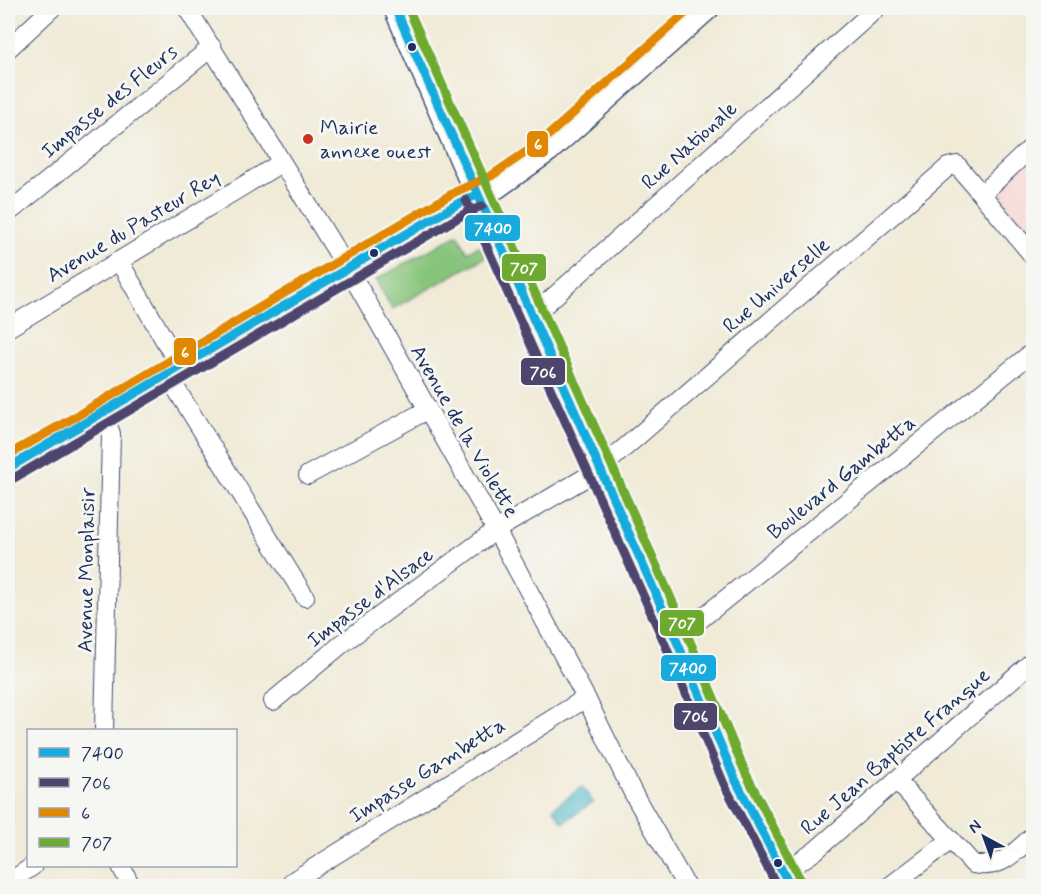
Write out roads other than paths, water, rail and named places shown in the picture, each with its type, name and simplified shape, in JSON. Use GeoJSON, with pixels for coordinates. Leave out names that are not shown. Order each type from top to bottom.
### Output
{"type":"FeatureCollection","features":[{"type":"Feature","properties":{"kind":"street"},"geometry":{"type":"LineString","coordinates":[[8,50],[52,8]]}},
{"type":"Feature","properties":{"kind":"street","name":"Avenue de la Violette"},"geometry":{"type":"LineString","coordinates":[[187,8],[347,268],[496,530],[586,698],[633,793],[686,886]]}},
{"type":"Feature","properties":{"kind":"street"},"geometry":{"type":"LineString","coordinates":[[395,8],[675,637],[735,779],[787,880]]}},
{"type":"Feature","properties":{"kind":"street"},"geometry":{"type":"LineString","coordinates":[[8,468],[461,202],[497,187],[549,150],[708,8]]}},
{"type":"Feature","properties":{"kind":"street","name":"Rue Nationale"},"geometry":{"type":"LineString","coordinates":[[531,317],[877,8]]}},
{"type":"Feature","properties":{"kind":"street","name":"Impasse des Fleurs"},"geometry":{"type":"LineString","coordinates":[[8,213],[212,47]]}},
{"type":"Feature","properties":{"kind":"street"},"geometry":{"type":"LineString","coordinates":[[982,194],[1034,145]]}},
{"type":"Feature","properties":{"kind":"street","name":"Avenue du Pasteur Rey"},"geometry":{"type":"LineString","coordinates":[[8,328],[281,163]]}},
{"type":"Feature","properties":{"kind":"street","name":"Rue Universelle"},"geometry":{"type":"LineString","coordinates":[[600,469],[948,167],[957,165],[1034,257]]}},
{"type":"Feature","properties":{"kind":"street"},"geometry":{"type":"LineString","coordinates":[[119,261],[173,370],[306,597]]}},
{"type":"Feature","properties":{"kind":"street","name":"Boulevard Gambetta"},"geometry":{"type":"LineString","coordinates":[[675,637],[701,619],[1034,351]]}},
{"type":"Feature","properties":{"kind":"street"},"geometry":{"type":"LineString","coordinates":[[308,476],[427,410]]}},
{"type":"Feature","properties":{"kind":"street","name":"Avenue Monplaisir"},"geometry":{"type":"LineString","coordinates":[[104,413],[111,434],[104,729]]}},
{"type":"Feature","properties":{"kind":"street","name":"Impasse d'Alsace"},"geometry":{"type":"LineString","coordinates":[[273,701],[343,644],[496,530],[600,469]]}},
{"type":"Feature","properties":{"kind":"street","name":"Rue Jean Baptiste Franque"},"geometry":{"type":"LineString","coordinates":[[787,880],[815,851],[1034,660]]}},
{"type":"Feature","properties":{"kind":"street","name":"Impasse Gambetta"},"geometry":{"type":"LineString","coordinates":[[292,881],[586,698]]}},
{"type":"Feature","properties":{"kind":"street"},"geometry":{"type":"LineString","coordinates":[[896,780],[973,864],[994,865],[1004,861],[1034,835]]}},
{"type":"Feature","properties":{"kind":"street"},"geometry":{"type":"LineString","coordinates":[[890,886],[951,840]]}},
{"type":"Feature","properties":{"kind":"street"},"geometry":{"type":"LineString","coordinates":[[8,883],[32,867]]}},
{"type":"Feature","properties":{"kind":"street"},"geometry":{"type":"LineString","coordinates":[[122,867],[131,886]]}},
{"type":"Feature","properties":{"kind":"water"},"geometry":{"type":"Polygon","coordinates":[[[582,787],[593,802],[563,823],[553,808],[582,787]]]}},
{"type":"Feature","properties":{"kind":"place","name":"Mairie annexe ouest"},"geometry":{"type":"Point","coordinates":[308,139]}}]}
